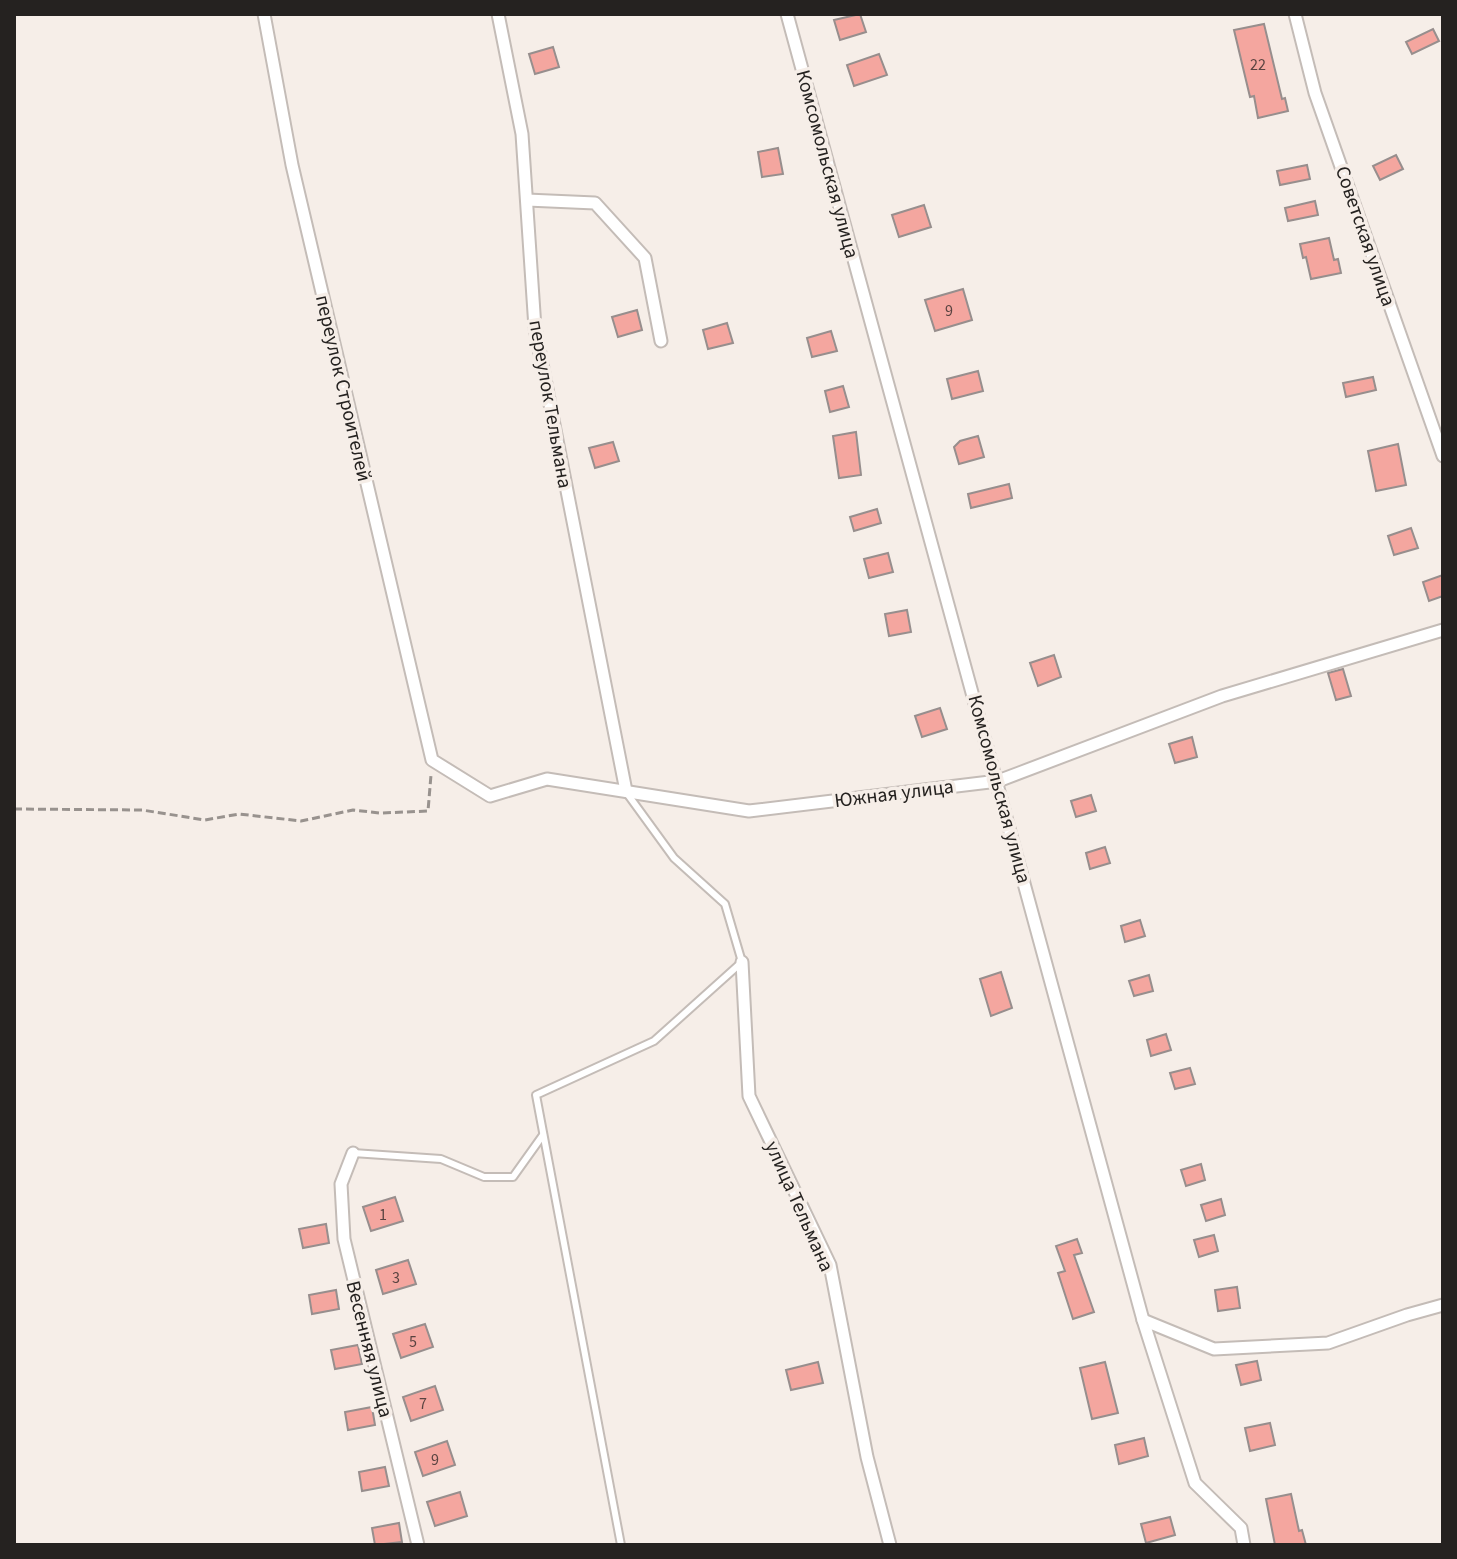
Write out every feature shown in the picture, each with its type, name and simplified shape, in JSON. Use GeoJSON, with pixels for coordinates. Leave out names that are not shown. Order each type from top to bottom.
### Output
{"type":"FeatureCollection","features":[{"type":"Feature","properties":{"kind":"street","name":"переулок Строителей"},"geometry":{"type":"LineString","coordinates":[[264,14],[292,165],[432,760]]}},
{"type":"Feature","properties":{"kind":"street","name":"переулок Тельмана"},"geometry":{"type":"LineString","coordinates":[[498,14],[522,134],[535,328],[626,791]]}},
{"type":"Feature","properties":{"kind":"street","name":"Комсомольская улица"},"geometry":{"type":"LineString","coordinates":[[787,14],[1143,1320],[1195,1483],[1241,1528],[1244,1545]]}},
{"type":"Feature","properties":{"kind":"street","name":"Советская улица"},"geometry":{"type":"LineString","coordinates":[[1295,14],[1315,93],[1443,456]]}},
{"type":"Feature","properties":{"kind":"street"},"geometry":{"type":"LineString","coordinates":[[527,200],[595,203],[645,258],[661,341]]}},
{"type":"Feature","properties":{"kind":"street","name":"Южная улица"},"geometry":{"type":"LineString","coordinates":[[432,760],[490,796],[547,779],[749,811],[998,781],[1222,696],[1443,630]]}},
{"type":"Feature","properties":{"kind":"street","name":"улица Тельмана"},"geometry":{"type":"LineString","coordinates":[[742,962],[749,1096],[830,1265],[867,1457],[890,1545]]}},
{"type":"Feature","properties":{"kind":"street","name":"Весенняя улица"},"geometry":{"type":"LineString","coordinates":[[353,1153],[341,1184],[344,1239],[418,1545]]}},
{"type":"Feature","properties":{"kind":"street"},"geometry":{"type":"LineString","coordinates":[[1143,1320],[1214,1349],[1328,1343],[1443,1305]]}},
{"type":"Feature","properties":{"kind":"lane"},"geometry":{"type":"LineString","coordinates":[[621,1545],[536,1095],[654,1041],[742,962],[725,904],[674,858],[626,791]]}},
{"type":"Feature","properties":{"kind":"lane"},"geometry":{"type":"LineString","coordinates":[[353,1153],[441,1159],[484,1177],[513,1177],[543,1135]]}},
{"type":"Feature","properties":{"kind":"path"},"geometry":{"type":"LineString","coordinates":[[14,809],[142,810],[205,820],[239,814],[301,821],[353,810],[380,813],[428,811],[432,760]]}},
{"type":"Feature","properties":{"kind":"building"},"geometry":{"type":"Polygon","coordinates":[[[860,14],[866,32],[840,40],[834,20],[860,14]]]}},
{"type":"Feature","properties":{"kind":"building"},"geometry":{"type":"Polygon","coordinates":[[[1264,24],[1282,99],[1285,98],[1288,111],[1258,118],[1234,30],[1264,24]]]}},
{"type":"Feature","properties":{"kind":"building"},"geometry":{"type":"Polygon","coordinates":[[[1433,29],[1439,41],[1412,54],[1406,42],[1433,29]]]}},
{"type":"Feature","properties":{"kind":"building"},"geometry":{"type":"Polygon","coordinates":[[[553,47],[559,67],[535,74],[529,54],[553,47]]]}},
{"type":"Feature","properties":{"kind":"building"},"geometry":{"type":"Polygon","coordinates":[[[879,54],[887,75],[854,86],[847,65],[879,54]]]}},
{"type":"Feature","properties":{"kind":"building"},"geometry":{"type":"Polygon","coordinates":[[[778,148],[783,174],[762,177],[758,152],[778,148]]]}},
{"type":"Feature","properties":{"kind":"building"},"geometry":{"type":"Polygon","coordinates":[[[1396,155],[1403,169],[1380,180],[1373,166],[1396,155]]]}},
{"type":"Feature","properties":{"kind":"building"},"geometry":{"type":"Polygon","coordinates":[[[1307,165],[1310,179],[1280,185],[1277,171],[1307,165]]]}},
{"type":"Feature","properties":{"kind":"building"},"geometry":{"type":"Polygon","coordinates":[[[1315,201],[1318,215],[1288,221],[1285,208],[1315,201]]]}},
{"type":"Feature","properties":{"kind":"building"},"geometry":{"type":"Polygon","coordinates":[[[924,205],[931,227],[899,237],[892,215],[924,205]]]}},
{"type":"Feature","properties":{"kind":"building"},"geometry":{"type":"Polygon","coordinates":[[[1329,238],[1334,260],[1338,259],[1341,273],[1311,279],[1300,244],[1329,238]]]}},
{"type":"Feature","properties":{"kind":"building"},"geometry":{"type":"Polygon","coordinates":[[[963,289],[972,320],[935,331],[925,300],[963,289]]]}},
{"type":"Feature","properties":{"kind":"building"},"geometry":{"type":"Polygon","coordinates":[[[637,310],[642,330],[618,337],[612,317],[637,310]]]}},
{"type":"Feature","properties":{"kind":"building"},"geometry":{"type":"Polygon","coordinates":[[[727,323],[733,343],[708,349],[703,330],[727,323]]]}},
{"type":"Feature","properties":{"kind":"building"},"geometry":{"type":"Polygon","coordinates":[[[831,331],[837,351],[812,357],[807,338],[831,331]]]}},
{"type":"Feature","properties":{"kind":"building"},"geometry":{"type":"Polygon","coordinates":[[[978,371],[983,391],[952,399],[947,379],[978,371]]]}},
{"type":"Feature","properties":{"kind":"building"},"geometry":{"type":"Polygon","coordinates":[[[1373,377],[1376,390],[1346,397],[1343,383],[1373,377]]]}},
{"type":"Feature","properties":{"kind":"building"},"geometry":{"type":"Polygon","coordinates":[[[843,386],[849,407],[830,412],[825,391],[843,386]]]}},
{"type":"Feature","properties":{"kind":"building"},"geometry":{"type":"Polygon","coordinates":[[[856,432],[861,475],[839,478],[833,436],[856,432]]]}},
{"type":"Feature","properties":{"kind":"building"},"geometry":{"type":"Polygon","coordinates":[[[978,436],[984,457],[959,464],[954,447],[960,441],[978,436]]]}},
{"type":"Feature","properties":{"kind":"building"},"geometry":{"type":"Polygon","coordinates":[[[613,442],[619,461],[595,468],[589,448],[613,442]]]}},
{"type":"Feature","properties":{"kind":"building"},"geometry":{"type":"Polygon","coordinates":[[[1398,444],[1406,485],[1376,491],[1368,451],[1398,444]]]}},
{"type":"Feature","properties":{"kind":"building"},"geometry":{"type":"Polygon","coordinates":[[[1009,484],[1012,498],[971,508],[968,494],[1009,484]]]}},
{"type":"Feature","properties":{"kind":"building"},"geometry":{"type":"Polygon","coordinates":[[[877,509],[881,523],[854,531],[850,517],[877,509]]]}},
{"type":"Feature","properties":{"kind":"building"},"geometry":{"type":"Polygon","coordinates":[[[1411,528],[1418,548],[1394,555],[1388,536],[1411,528]]]}},
{"type":"Feature","properties":{"kind":"building"},"geometry":{"type":"Polygon","coordinates":[[[888,553],[893,572],[869,578],[864,559],[888,553]]]}},
{"type":"Feature","properties":{"kind":"building"},"geometry":{"type":"Polygon","coordinates":[[[1443,575],[1443,596],[1429,601],[1423,582],[1443,575]]]}},
{"type":"Feature","properties":{"kind":"building"},"geometry":{"type":"Polygon","coordinates":[[[907,610],[911,632],[889,636],[885,614],[907,610]]]}},
{"type":"Feature","properties":{"kind":"building"},"geometry":{"type":"Polygon","coordinates":[[[1054,655],[1061,677],[1038,686],[1030,663],[1054,655]]]}},
{"type":"Feature","properties":{"kind":"building"},"geometry":{"type":"Polygon","coordinates":[[[1343,669],[1351,696],[1336,700],[1328,673],[1343,669]]]}},
{"type":"Feature","properties":{"kind":"building"},"geometry":{"type":"Polygon","coordinates":[[[940,708],[947,729],[922,737],[915,716],[940,708]]]}},
{"type":"Feature","properties":{"kind":"building"},"geometry":{"type":"Polygon","coordinates":[[[1192,737],[1197,757],[1175,763],[1169,744],[1192,737]]]}},
{"type":"Feature","properties":{"kind":"building"},"geometry":{"type":"Polygon","coordinates":[[[1091,795],[1096,811],[1076,817],[1071,801],[1091,795]]]}},
{"type":"Feature","properties":{"kind":"building"},"geometry":{"type":"Polygon","coordinates":[[[1105,847],[1110,863],[1090,869],[1086,853],[1105,847]]]}},
{"type":"Feature","properties":{"kind":"building"},"geometry":{"type":"Polygon","coordinates":[[[1140,920],[1145,936],[1125,942],[1121,926],[1140,920]]]}},
{"type":"Feature","properties":{"kind":"building"},"geometry":{"type":"Polygon","coordinates":[[[1001,972],[1012,1008],[991,1016],[980,979],[1001,972]]]}},
{"type":"Feature","properties":{"kind":"building"},"geometry":{"type":"Polygon","coordinates":[[[1149,975],[1153,991],[1134,996],[1129,981],[1149,975]]]}},
{"type":"Feature","properties":{"kind":"building"},"geometry":{"type":"Polygon","coordinates":[[[1166,1034],[1171,1050],[1151,1056],[1147,1040],[1166,1034]]]}},
{"type":"Feature","properties":{"kind":"building"},"geometry":{"type":"Polygon","coordinates":[[[1190,1068],[1195,1084],[1175,1089],[1170,1073],[1190,1068]]]}},
{"type":"Feature","properties":{"kind":"building"},"geometry":{"type":"Polygon","coordinates":[[[1201,1164],[1205,1180],[1186,1186],[1181,1170],[1201,1164]]]}},
{"type":"Feature","properties":{"kind":"building"},"geometry":{"type":"Polygon","coordinates":[[[395,1197],[403,1221],[371,1231],[363,1207],[395,1197]]]}},
{"type":"Feature","properties":{"kind":"building"},"geometry":{"type":"Polygon","coordinates":[[[1221,1199],[1225,1215],[1206,1221],[1201,1205],[1221,1199]]]}},
{"type":"Feature","properties":{"kind":"building"},"geometry":{"type":"Polygon","coordinates":[[[326,1224],[329,1243],[303,1248],[299,1229],[326,1224]]]}},
{"type":"Feature","properties":{"kind":"building"},"geometry":{"type":"Polygon","coordinates":[[[1214,1235],[1218,1251],[1199,1257],[1194,1240],[1214,1235]]]}},
{"type":"Feature","properties":{"kind":"building"},"geometry":{"type":"Polygon","coordinates":[[[1077,1239],[1082,1253],[1074,1255],[1094,1312],[1073,1319],[1058,1273],[1065,1271],[1056,1246],[1077,1239]]]}},
{"type":"Feature","properties":{"kind":"building"},"geometry":{"type":"Polygon","coordinates":[[[408,1260],[416,1284],[383,1294],[376,1270],[408,1260]]]}},
{"type":"Feature","properties":{"kind":"building"},"geometry":{"type":"Polygon","coordinates":[[[1237,1287],[1240,1308],[1218,1311],[1215,1290],[1237,1287]]]}},
{"type":"Feature","properties":{"kind":"building"},"geometry":{"type":"Polygon","coordinates":[[[336,1290],[339,1309],[312,1314],[309,1295],[336,1290]]]}},
{"type":"Feature","properties":{"kind":"building"},"geometry":{"type":"Polygon","coordinates":[[[425,1324],[433,1347],[401,1358],[393,1334],[425,1324]]]}},
{"type":"Feature","properties":{"kind":"building"},"geometry":{"type":"Polygon","coordinates":[[[358,1345],[362,1364],[335,1369],[331,1350],[358,1345]]]}},
{"type":"Feature","properties":{"kind":"building"},"geometry":{"type":"Polygon","coordinates":[[[1257,1361],[1261,1380],[1241,1385],[1236,1365],[1257,1361]]]}},
{"type":"Feature","properties":{"kind":"building"},"geometry":{"type":"Polygon","coordinates":[[[818,1362],[823,1383],[791,1390],[786,1370],[818,1362]]]}},
{"type":"Feature","properties":{"kind":"building"},"geometry":{"type":"Polygon","coordinates":[[[1105,1362],[1118,1413],[1092,1419],[1080,1368],[1105,1362]]]}},
{"type":"Feature","properties":{"kind":"building"},"geometry":{"type":"Polygon","coordinates":[[[435,1386],[443,1410],[411,1421],[403,1397],[435,1386]]]}},
{"type":"Feature","properties":{"kind":"building"},"geometry":{"type":"Polygon","coordinates":[[[372,1407],[375,1425],[348,1430],[345,1412],[372,1407]]]}},
{"type":"Feature","properties":{"kind":"building"},"geometry":{"type":"Polygon","coordinates":[[[1270,1423],[1275,1445],[1250,1451],[1245,1428],[1270,1423]]]}},
{"type":"Feature","properties":{"kind":"building"},"geometry":{"type":"Polygon","coordinates":[[[1144,1438],[1148,1456],[1119,1464],[1115,1445],[1144,1438]]]}},
{"type":"Feature","properties":{"kind":"building"},"geometry":{"type":"Polygon","coordinates":[[[447,1441],[455,1465],[423,1476],[415,1452],[447,1441]]]}},
{"type":"Feature","properties":{"kind":"building"},"geometry":{"type":"Polygon","coordinates":[[[385,1467],[389,1486],[362,1491],[359,1472],[385,1467]]]}},
{"type":"Feature","properties":{"kind":"building"},"geometry":{"type":"Polygon","coordinates":[[[460,1492],[467,1516],[435,1526],[427,1502],[460,1492]]]}},
{"type":"Feature","properties":{"kind":"building"},"geometry":{"type":"Polygon","coordinates":[[[1291,1494],[1299,1531],[1302,1530],[1306,1545],[1275,1545],[1266,1499],[1291,1494]]]}},
{"type":"Feature","properties":{"kind":"building"},"geometry":{"type":"Polygon","coordinates":[[[1170,1517],[1175,1535],[1146,1543],[1141,1524],[1170,1517]]]}},
{"type":"Feature","properties":{"kind":"building"},"geometry":{"type":"Polygon","coordinates":[[[399,1523],[402,1542],[375,1545],[372,1528],[399,1523]]]}}]}
